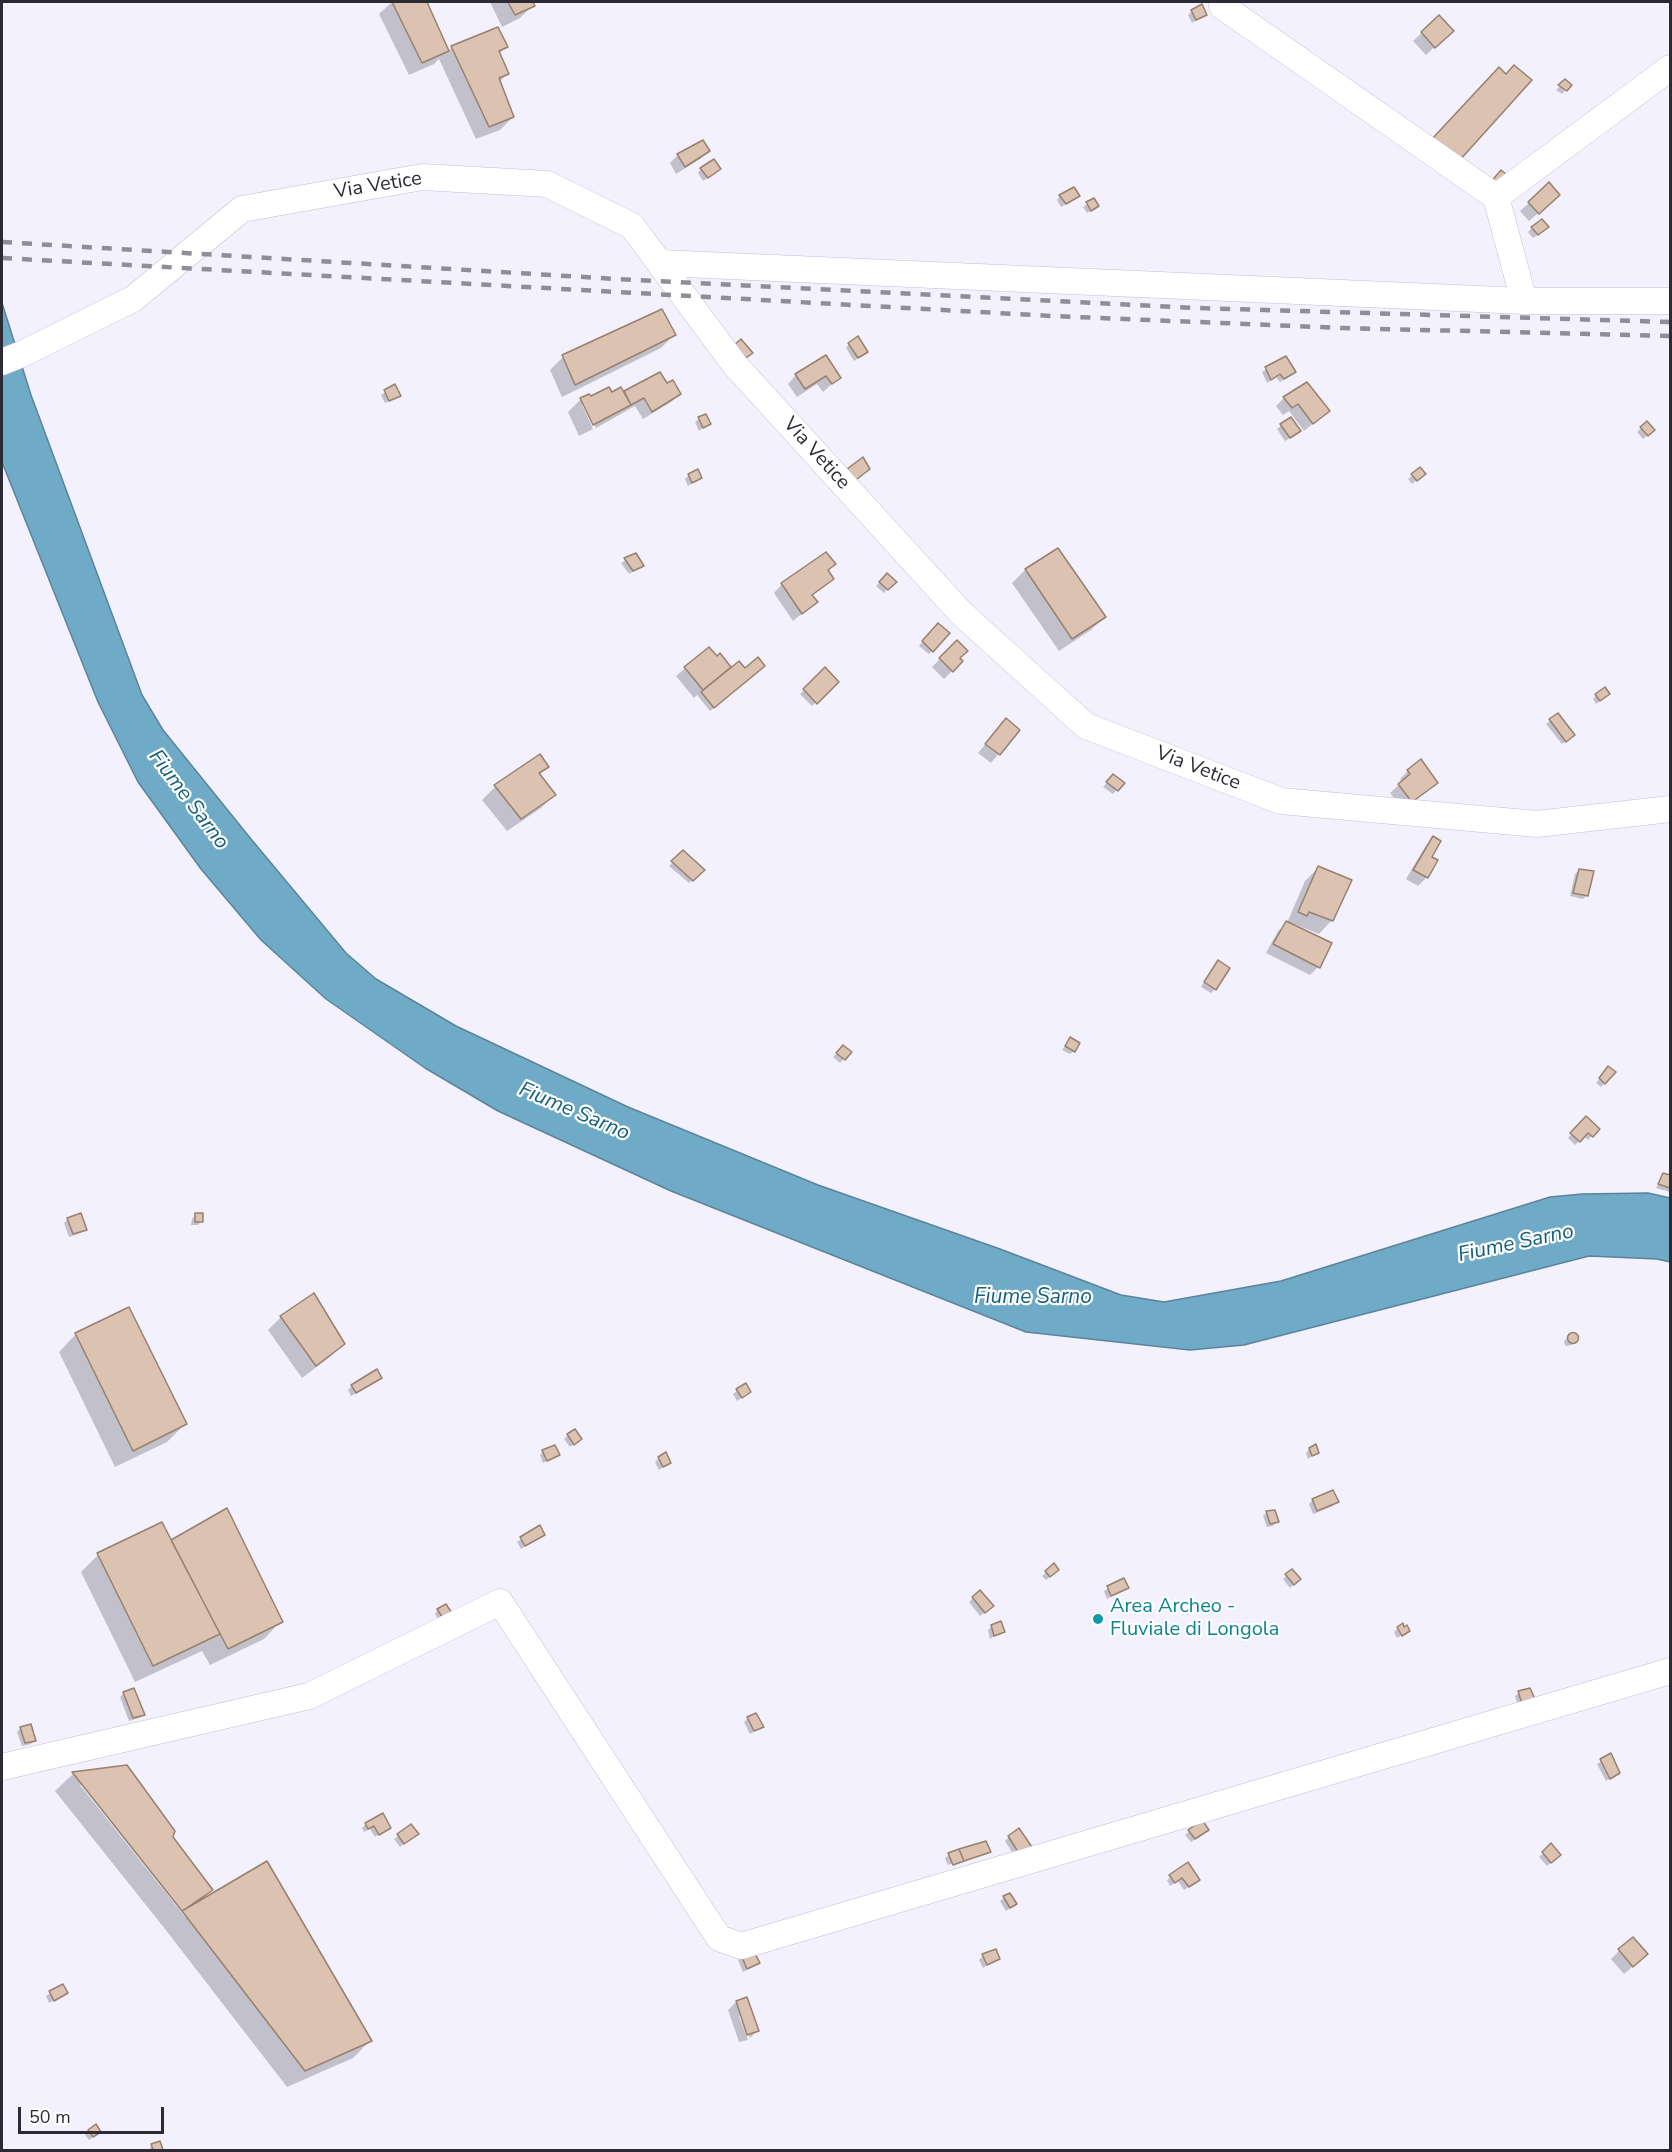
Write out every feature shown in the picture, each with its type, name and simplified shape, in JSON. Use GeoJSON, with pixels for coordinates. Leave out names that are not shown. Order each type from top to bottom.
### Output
{"type":"FeatureCollection","features":[{"type":"Feature","properties":{"kind":"street"},"geometry":{"type":"LineString","coordinates":[[1222,6],[1496,197],[1524,301]]}},
{"type":"Feature","properties":{"kind":"street"},"geometry":{"type":"LineString","coordinates":[[1496,197],[1671,68]]}},
{"type":"Feature","properties":{"kind":"street","name":"Via Vetice"},"geometry":{"type":"LineString","coordinates":[[12,358],[133,299],[242,208],[422,177],[547,184],[632,226],[735,365],[961,613],[1086,726],[1281,801],[1537,824],[1671,809]]}},
{"type":"Feature","properties":{"kind":"street"},"geometry":{"type":"LineString","coordinates":[[660,263],[1524,301],[1671,301]]}},
{"type":"Feature","properties":{"kind":"street"},"geometry":{"type":"LineString","coordinates":[[2,1767],[309,1696],[500,1602],[719,1938],[741,1946],[1671,1671]]}},
{"type":"Feature","properties":{"kind":"water","name":"Fiume Sarno"},"geometry":{"type":"Polygon","coordinates":[[[2,303],[31,395],[142,695],[163,730],[346,953],[376,979],[456,1026],[628,1107],[818,1185],[1000,1249],[1121,1295],[1164,1302],[1281,1281],[1550,1197],[1582,1194],[1648,1193],[1670,1198],[1670,1262],[1657,1259],[1589,1256],[1244,1345],[1190,1350],[1026,1332],[671,1191],[498,1111],[425,1068],[326,999],[261,940],[201,869],[138,782],[98,702],[2,462],[2,303]]]}},
{"type":"Feature","properties":{"kind":"building"},"geometry":{"type":"Polygon","coordinates":[[[392,2],[427,2],[449,51],[422,63],[392,2]]]}},
{"type":"Feature","properties":{"kind":"building"},"geometry":{"type":"Polygon","coordinates":[[[508,2],[533,2],[535,6],[515,15],[508,2]]]}},
{"type":"Feature","properties":{"kind":"building"},"geometry":{"type":"Polygon","coordinates":[[[1202,4],[1207,15],[1196,20],[1191,10],[1202,4]]]}},
{"type":"Feature","properties":{"kind":"building"},"geometry":{"type":"Polygon","coordinates":[[[1439,15],[1454,31],[1435,48],[1421,32],[1439,15]]]}},
{"type":"Feature","properties":{"kind":"building"},"geometry":{"type":"Polygon","coordinates":[[[498,27],[508,47],[499,51],[509,74],[499,78],[514,117],[489,127],[451,46],[498,27]]]}},
{"type":"Feature","properties":{"kind":"building"},"geometry":{"type":"Polygon","coordinates":[[[1514,65],[1532,80],[1459,161],[1431,140],[1499,67],[1506,74],[1514,65]]]}},
{"type":"Feature","properties":{"kind":"building"},"geometry":{"type":"Polygon","coordinates":[[[1565,79],[1572,85],[1567,91],[1558,85],[1565,79]]]}},
{"type":"Feature","properties":{"kind":"building"},"geometry":{"type":"Polygon","coordinates":[[[703,140],[710,151],[685,167],[677,154],[703,140]]]}},
{"type":"Feature","properties":{"kind":"building"},"geometry":{"type":"Polygon","coordinates":[[[714,159],[721,169],[708,178],[700,168],[714,159]]]}},
{"type":"Feature","properties":{"kind":"building"},"geometry":{"type":"Polygon","coordinates":[[[1501,170],[1507,175],[1499,190],[1489,184],[1501,170]]]}},
{"type":"Feature","properties":{"kind":"building"},"geometry":{"type":"Polygon","coordinates":[[[1549,182],[1560,195],[1539,214],[1528,202],[1549,182]]]}},
{"type":"Feature","properties":{"kind":"building"},"geometry":{"type":"Polygon","coordinates":[[[1074,187],[1080,196],[1066,204],[1059,195],[1074,187]]]}},
{"type":"Feature","properties":{"kind":"building"},"geometry":{"type":"Polygon","coordinates":[[[1094,198],[1099,206],[1091,211],[1086,202],[1094,198]]]}},
{"type":"Feature","properties":{"kind":"building"},"geometry":{"type":"Polygon","coordinates":[[[1542,219],[1549,227],[1538,235],[1531,227],[1542,219]]]}},
{"type":"Feature","properties":{"kind":"building"},"geometry":{"type":"Polygon","coordinates":[[[662,309],[676,335],[575,385],[562,355],[662,309]]]}},
{"type":"Feature","properties":{"kind":"building"},"geometry":{"type":"Polygon","coordinates":[[[858,336],[868,352],[858,358],[848,343],[858,336]]]}},
{"type":"Feature","properties":{"kind":"building"},"geometry":{"type":"Polygon","coordinates":[[[741,339],[753,353],[743,360],[732,347],[741,339]]]}},
{"type":"Feature","properties":{"kind":"building"},"geometry":{"type":"Polygon","coordinates":[[[826,355],[841,378],[832,384],[826,376],[805,389],[795,374],[826,355]]]}},
{"type":"Feature","properties":{"kind":"building"},"geometry":{"type":"Polygon","coordinates":[[[1286,356],[1296,372],[1284,379],[1280,374],[1271,380],[1265,367],[1286,356]]]}},
{"type":"Feature","properties":{"kind":"building"},"geometry":{"type":"Polygon","coordinates":[[[660,372],[667,383],[673,380],[681,394],[652,412],[644,398],[631,405],[624,391],[660,372]]]}},
{"type":"Feature","properties":{"kind":"building"},"geometry":{"type":"Polygon","coordinates":[[[1307,382],[1330,411],[1313,424],[1298,404],[1292,408],[1283,397],[1307,382]]]}},
{"type":"Feature","properties":{"kind":"building"},"geometry":{"type":"Polygon","coordinates":[[[395,384],[401,396],[389,401],[384,390],[395,384]]]}},
{"type":"Feature","properties":{"kind":"building"},"geometry":{"type":"Polygon","coordinates":[[[609,387],[612,392],[621,387],[631,405],[593,425],[580,398],[589,394],[591,396],[609,387]]]}},
{"type":"Feature","properties":{"kind":"building"},"geometry":{"type":"Polygon","coordinates":[[[706,414],[711,424],[703,428],[698,417],[706,414]]]}},
{"type":"Feature","properties":{"kind":"building"},"geometry":{"type":"Polygon","coordinates":[[[1291,417],[1301,431],[1290,438],[1280,424],[1291,417]]]}},
{"type":"Feature","properties":{"kind":"building"},"geometry":{"type":"Polygon","coordinates":[[[1647,421],[1655,430],[1648,436],[1640,427],[1647,421]]]}},
{"type":"Feature","properties":{"kind":"building"},"geometry":{"type":"Polygon","coordinates":[[[863,457],[870,469],[852,483],[843,472],[863,457]]]}},
{"type":"Feature","properties":{"kind":"building"},"geometry":{"type":"Polygon","coordinates":[[[1420,467],[1426,474],[1417,481],[1411,474],[1420,467]]]}},
{"type":"Feature","properties":{"kind":"building"},"geometry":{"type":"Polygon","coordinates":[[[698,469],[702,478],[692,483],[688,474],[698,469]]]}},
{"type":"Feature","properties":{"kind":"building"},"geometry":{"type":"Polygon","coordinates":[[[1058,548],[1106,617],[1072,639],[1025,569],[1058,548]]]}},
{"type":"Feature","properties":{"kind":"building"},"geometry":{"type":"Polygon","coordinates":[[[826,552],[836,564],[828,570],[834,579],[812,595],[818,602],[802,614],[781,583],[826,552]]]}},
{"type":"Feature","properties":{"kind":"building"},"geometry":{"type":"Polygon","coordinates":[[[636,553],[644,566],[633,571],[624,558],[636,553]]]}},
{"type":"Feature","properties":{"kind":"building"},"geometry":{"type":"Polygon","coordinates":[[[887,573],[897,582],[888,590],[879,582],[887,573]]]}},
{"type":"Feature","properties":{"kind":"building"},"geometry":{"type":"Polygon","coordinates":[[[938,623],[950,633],[933,652],[922,641],[938,623]]]}},
{"type":"Feature","properties":{"kind":"building"},"geometry":{"type":"Polygon","coordinates":[[[957,640],[968,651],[960,658],[963,661],[953,672],[939,658],[957,640]]]}},
{"type":"Feature","properties":{"kind":"building"},"geometry":{"type":"Polygon","coordinates":[[[709,647],[717,656],[720,653],[731,667],[703,690],[684,667],[709,647]]]}},
{"type":"Feature","properties":{"kind":"building"},"geometry":{"type":"Polygon","coordinates":[[[758,657],[765,666],[714,708],[701,692],[739,661],[745,668],[758,657]]]}},
{"type":"Feature","properties":{"kind":"building"},"geometry":{"type":"Polygon","coordinates":[[[825,667],[839,682],[817,704],[803,689],[825,667]]]}},
{"type":"Feature","properties":{"kind":"building"},"geometry":{"type":"Polygon","coordinates":[[[1605,687],[1610,694],[1600,701],[1595,694],[1605,687]]]}},
{"type":"Feature","properties":{"kind":"building"},"geometry":{"type":"Polygon","coordinates":[[[1558,713],[1575,735],[1566,742],[1549,719],[1558,713]]]}},
{"type":"Feature","properties":{"kind":"building"},"geometry":{"type":"Polygon","coordinates":[[[1006,718],[1020,730],[1000,755],[985,744],[1006,718]]]}},
{"type":"Feature","properties":{"kind":"building"},"geometry":{"type":"Polygon","coordinates":[[[540,754],[549,767],[539,773],[556,795],[521,819],[494,785],[540,754]]]}},
{"type":"Feature","properties":{"kind":"building"},"geometry":{"type":"Polygon","coordinates":[[[1421,759],[1438,783],[1412,802],[1398,784],[1410,774],[1407,770],[1421,759]]]}},
{"type":"Feature","properties":{"kind":"building"},"geometry":{"type":"Polygon","coordinates":[[[1113,774],[1125,783],[1118,791],[1106,782],[1113,774]]]}},
{"type":"Feature","properties":{"kind":"building"},"geometry":{"type":"Polygon","coordinates":[[[1433,836],[1441,841],[1432,857],[1438,860],[1428,878],[1413,870],[1433,836]]]}},
{"type":"Feature","properties":{"kind":"building"},"geometry":{"type":"Polygon","coordinates":[[[683,850],[705,870],[693,881],[671,861],[683,850]]]}},
{"type":"Feature","properties":{"kind":"building"},"geometry":{"type":"Polygon","coordinates":[[[1318,866],[1352,880],[1333,921],[1309,912],[1307,916],[1298,912],[1318,866]]]}},
{"type":"Feature","properties":{"kind":"building"},"geometry":{"type":"Polygon","coordinates":[[[1579,869],[1594,871],[1588,896],[1573,893],[1579,869]]]}},
{"type":"Feature","properties":{"kind":"building"},"geometry":{"type":"Polygon","coordinates":[[[1286,921],[1332,943],[1320,968],[1273,944],[1286,921]]]}},
{"type":"Feature","properties":{"kind":"building"},"geometry":{"type":"Polygon","coordinates":[[[1218,960],[1230,968],[1216,990],[1204,982],[1218,960]]]}},
{"type":"Feature","properties":{"kind":"building"},"geometry":{"type":"Polygon","coordinates":[[[1070,1037],[1080,1043],[1075,1052],[1065,1046],[1070,1037]]]}},
{"type":"Feature","properties":{"kind":"building"},"geometry":{"type":"Polygon","coordinates":[[[843,1045],[852,1052],[845,1060],[836,1053],[843,1045]]]}},
{"type":"Feature","properties":{"kind":"building"},"geometry":{"type":"Polygon","coordinates":[[[1608,1066],[1616,1072],[1605,1084],[1599,1078],[1608,1066]]]}},
{"type":"Feature","properties":{"kind":"building"},"geometry":{"type":"Polygon","coordinates":[[[1586,1116],[1600,1129],[1593,1137],[1588,1133],[1580,1142],[1570,1133],[1586,1116]]]}},
{"type":"Feature","properties":{"kind":"building"},"geometry":{"type":"Polygon","coordinates":[[[1663,1173],[1670,1175],[1670,1188],[1658,1184],[1663,1173]]]}},
{"type":"Feature","properties":{"kind":"building"},"geometry":{"type":"Polygon","coordinates":[[[81,1213],[87,1230],[73,1234],[67,1218],[81,1213]]]}},
{"type":"Feature","properties":{"kind":"building"},"geometry":{"type":"Polygon","coordinates":[[[195,1213],[203,1213],[203,1222],[195,1222],[195,1213]]]}},
{"type":"Feature","properties":{"kind":"building"},"geometry":{"type":"Polygon","coordinates":[[[314,1293],[345,1344],[316,1366],[280,1316],[314,1293]]]}},
{"type":"Feature","properties":{"kind":"building"},"geometry":{"type":"Polygon","coordinates":[[[129,1307],[187,1424],[133,1451],[75,1333],[129,1307]]]}},
{"type":"Feature","properties":{"kind":"building"},"geometry":{"type":"Polygon","coordinates":[[[1573,1332],[1579,1338],[1573,1344],[1567,1338],[1573,1332]]]}},
{"type":"Feature","properties":{"kind":"building"},"geometry":{"type":"Polygon","coordinates":[[[377,1369],[382,1378],[356,1393],[351,1385],[377,1369]]]}},
{"type":"Feature","properties":{"kind":"building"},"geometry":{"type":"Polygon","coordinates":[[[746,1383],[751,1392],[742,1398],[736,1389],[746,1383]]]}},
{"type":"Feature","properties":{"kind":"building"},"geometry":{"type":"Polygon","coordinates":[[[575,1429],[582,1439],[574,1445],[567,1434],[575,1429]]]}},
{"type":"Feature","properties":{"kind":"building"},"geometry":{"type":"Polygon","coordinates":[[[1316,1444],[1319,1453],[1312,1456],[1309,1448],[1316,1444]]]}},
{"type":"Feature","properties":{"kind":"building"},"geometry":{"type":"Polygon","coordinates":[[[555,1445],[560,1455],[547,1461],[542,1450],[555,1445]]]}},
{"type":"Feature","properties":{"kind":"building"},"geometry":{"type":"Polygon","coordinates":[[[666,1452],[671,1463],[663,1467],[658,1457],[666,1452]]]}},
{"type":"Feature","properties":{"kind":"building"},"geometry":{"type":"Polygon","coordinates":[[[1333,1490],[1339,1502],[1317,1511],[1312,1499],[1333,1490]]]}},
{"type":"Feature","properties":{"kind":"building"},"geometry":{"type":"Polygon","coordinates":[[[227,1508],[283,1622],[228,1649],[171,1540],[227,1508]]]}},
{"type":"Feature","properties":{"kind":"building"},"geometry":{"type":"Polygon","coordinates":[[[1275,1510],[1279,1522],[1270,1524],[1266,1511],[1275,1510]]]}},
{"type":"Feature","properties":{"kind":"building"},"geometry":{"type":"Polygon","coordinates":[[[162,1522],[220,1634],[153,1666],[97,1553],[162,1522]]]}},
{"type":"Feature","properties":{"kind":"building"},"geometry":{"type":"Polygon","coordinates":[[[540,1525],[545,1535],[525,1546],[520,1537],[540,1525]]]}},
{"type":"Feature","properties":{"kind":"building"},"geometry":{"type":"Polygon","coordinates":[[[1054,1563],[1059,1570],[1050,1577],[1045,1571],[1054,1563]]]}},
{"type":"Feature","properties":{"kind":"building"},"geometry":{"type":"Polygon","coordinates":[[[1292,1569],[1301,1579],[1294,1585],[1285,1574],[1292,1569]]]}},
{"type":"Feature","properties":{"kind":"building"},"geometry":{"type":"Polygon","coordinates":[[[1124,1578],[1129,1588],[1111,1596],[1107,1586],[1124,1578]]]}},
{"type":"Feature","properties":{"kind":"building"},"geometry":{"type":"Polygon","coordinates":[[[980,1590],[994,1606],[985,1613],[972,1597],[980,1590]]]}},
{"type":"Feature","properties":{"kind":"building"},"geometry":{"type":"Polygon","coordinates":[[[446,1604],[453,1615],[444,1620],[437,1609],[446,1604]]]}},
{"type":"Feature","properties":{"kind":"building"},"geometry":{"type":"Polygon","coordinates":[[[1001,1621],[1005,1632],[994,1636],[991,1625],[1001,1621]]]}},
{"type":"Feature","properties":{"kind":"building"},"geometry":{"type":"Polygon","coordinates":[[[1403,1623],[1404,1627],[1407,1625],[1410,1631],[1402,1636],[1397,1627],[1403,1623]]]}},
{"type":"Feature","properties":{"kind":"building"},"geometry":{"type":"Polygon","coordinates":[[[134,1688],[145,1715],[133,1718],[123,1692],[134,1688]]]}},
{"type":"Feature","properties":{"kind":"building"},"geometry":{"type":"Polygon","coordinates":[[[1530,1688],[1535,1699],[1522,1704],[1518,1691],[1530,1688]]]}},
{"type":"Feature","properties":{"kind":"building"},"geometry":{"type":"Polygon","coordinates":[[[756,1713],[764,1727],[754,1731],[747,1717],[756,1713]]]}},
{"type":"Feature","properties":{"kind":"building"},"geometry":{"type":"Polygon","coordinates":[[[31,1724],[36,1741],[25,1743],[20,1727],[31,1724]]]}},
{"type":"Feature","properties":{"kind":"building"},"geometry":{"type":"Polygon","coordinates":[[[1611,1753],[1620,1773],[1610,1779],[1600,1759],[1611,1753]]]}},
{"type":"Feature","properties":{"kind":"building"},"geometry":{"type":"Polygon","coordinates":[[[127,1765],[175,1831],[173,1837],[213,1890],[182,1911],[72,1772],[127,1765]]]}},
{"type":"Feature","properties":{"kind":"building"},"geometry":{"type":"Polygon","coordinates":[[[383,1813],[391,1828],[379,1835],[374,1826],[368,1829],[365,1823],[383,1813]]]}},
{"type":"Feature","properties":{"kind":"building"},"geometry":{"type":"Polygon","coordinates":[[[1202,1820],[1209,1830],[1195,1839],[1188,1830],[1202,1820]]]}},
{"type":"Feature","properties":{"kind":"building"},"geometry":{"type":"Polygon","coordinates":[[[411,1824],[419,1834],[404,1844],[397,1834],[411,1824]]]}},
{"type":"Feature","properties":{"kind":"building"},"geometry":{"type":"Polygon","coordinates":[[[1019,1828],[1032,1847],[1020,1855],[1008,1836],[1019,1828]]]}},
{"type":"Feature","properties":{"kind":"building"},"geometry":{"type":"Polygon","coordinates":[[[986,1841],[991,1852],[964,1861],[959,1849],[986,1841]]]}},
{"type":"Feature","properties":{"kind":"building"},"geometry":{"type":"Polygon","coordinates":[[[1551,1843],[1561,1855],[1551,1863],[1542,1852],[1551,1843]]]}},
{"type":"Feature","properties":{"kind":"building"},"geometry":{"type":"Polygon","coordinates":[[[959,1849],[964,1861],[953,1865],[948,1853],[959,1849]]]}},
{"type":"Feature","properties":{"kind":"building"},"geometry":{"type":"Polygon","coordinates":[[[267,1861],[372,2041],[305,2071],[182,1911],[267,1861]]]}},
{"type":"Feature","properties":{"kind":"building"},"geometry":{"type":"Polygon","coordinates":[[[1188,1862],[1200,1880],[1189,1887],[1182,1878],[1175,1883],[1169,1875],[1188,1862]]]}},
{"type":"Feature","properties":{"kind":"building"},"geometry":{"type":"Polygon","coordinates":[[[1010,1893],[1017,1904],[1010,1908],[1003,1896],[1010,1893]]]}},
{"type":"Feature","properties":{"kind":"building"},"geometry":{"type":"Polygon","coordinates":[[[1633,1937],[1648,1954],[1633,1967],[1618,1949],[1633,1937]]]}},
{"type":"Feature","properties":{"kind":"building"},"geometry":{"type":"Polygon","coordinates":[[[996,1949],[1000,1959],[987,1965],[982,1954],[996,1949]]]}},
{"type":"Feature","properties":{"kind":"building"},"geometry":{"type":"Polygon","coordinates":[[[753,1950],[760,1963],[747,1969],[741,1955],[753,1950]]]}},
{"type":"Feature","properties":{"kind":"building"},"geometry":{"type":"Polygon","coordinates":[[[63,1984],[68,1993],[54,2001],[49,1991],[63,1984]]]}},
{"type":"Feature","properties":{"kind":"building"},"geometry":{"type":"Polygon","coordinates":[[[747,1997],[759,2031],[747,2035],[736,2001],[747,1997]]]}},
{"type":"Feature","properties":{"kind":"building"},"geometry":{"type":"Polygon","coordinates":[[[96,2124],[101,2132],[93,2137],[88,2130],[96,2124]]]}},
{"type":"Feature","properties":{"kind":"building"},"geometry":{"type":"Polygon","coordinates":[[[160,2141],[163,2150],[153,2150],[151,2144],[160,2141]]]}},
{"type":"Feature","properties":{"kind":"railway"},"geometry":{"type":"LineString","coordinates":[[2,242],[617,279],[1197,308],[1670,322]]}},
{"type":"Feature","properties":{"kind":"railway"},"geometry":{"type":"LineString","coordinates":[[2,258],[1052,316],[1343,328],[1670,336]]}},
{"type":"Feature","properties":{"kind":"place","name":"Area Archeo - Fluviale di Longola"},"geometry":{"type":"Point","coordinates":[1098,1619]}}]}
